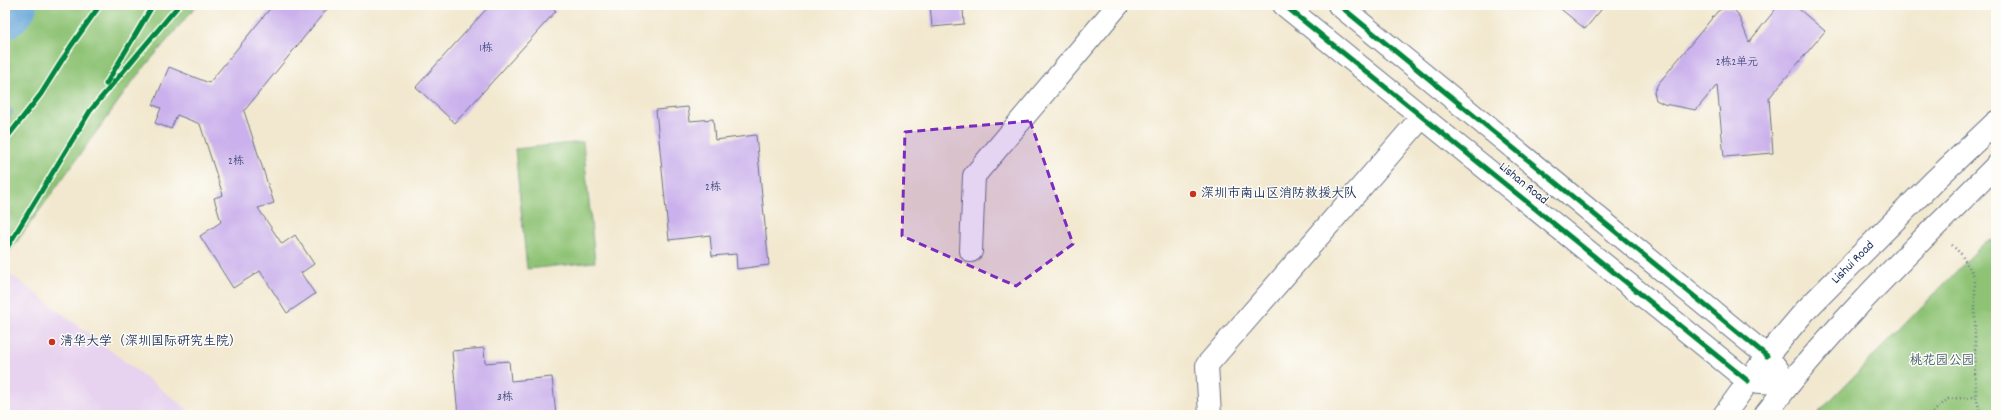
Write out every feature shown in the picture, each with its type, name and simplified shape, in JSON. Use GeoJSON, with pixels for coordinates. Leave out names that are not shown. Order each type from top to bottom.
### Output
{"type":"FeatureCollection","features":[{"type":"Feature","properties":{"kind":"street"},"geometry":{"type":"LineString","coordinates":[[971,251],[974,176],[1118,5]]}},
{"type":"Feature","properties":{"kind":"street","name":"Lishan Road"},"geometry":{"type":"LineString","coordinates":[[1284,5],[1748,381]]}},
{"type":"Feature","properties":{"kind":"street","name":"Lishan Road"},"geometry":{"type":"LineString","coordinates":[[1339,5],[1767,356],[1789,384]]}},
{"type":"Feature","properties":{"kind":"street"},"geometry":{"type":"LineString","coordinates":[[1980,138],[1996,115]]}},
{"type":"Feature","properties":{"kind":"street"},"geometry":{"type":"LineString","coordinates":[[1210,415],[1207,365],[1422,117]]}},
{"type":"Feature","properties":{"kind":"street","name":"Lishui Road"},"geometry":{"type":"LineString","coordinates":[[1724,415],[1767,356],[1805,311],[1934,181],[1996,122]]}},
{"type":"Feature","properties":{"kind":"street"},"geometry":{"type":"LineString","coordinates":[[1765,415],[1789,384],[1865,299],[1995,169]]}},
{"type":"Feature","properties":{"kind":"street"},"geometry":{"type":"LineString","coordinates":[[1748,381],[1789,384]]}},
{"type":"Feature","properties":{"kind":"path"},"geometry":{"type":"LineString","coordinates":[[1936,227],[1961,254],[1975,277],[1976,397],[1981,415]]}},
{"type":"Feature","properties":{"kind":"path"},"geometry":{"type":"LineString","coordinates":[[1930,415],[1948,399],[1976,397]]}},
{"type":"Feature","properties":{"kind":"highlighted area"},"geometry":{"type":"Polygon","coordinates":[[[1030,121],[1073,244],[1016,286],[902,236],[905,132],[1030,121]]]}},
{"type":"Feature","properties":{"kind":"shaded area","name":"清华大学（深圳国际研究生院）"},"geometry":{"type":"Polygon","coordinates":[[[5,270],[195,415],[5,415],[5,270]]]}},
{"type":"Feature","properties":{"kind":"green space"},"geometry":{"type":"Polygon","coordinates":[[[5,5],[197,5],[136,77],[5,258],[5,5]]]}},
{"type":"Feature","properties":{"kind":"green space"},"geometry":{"type":"Polygon","coordinates":[[[583,142],[595,262],[527,269],[515,149],[583,142]]]}},
{"type":"Feature","properties":{"kind":"green space","name":"桃花园公园"},"geometry":{"type":"Polygon","coordinates":[[[1996,239],[1996,415],[1816,415],[1985,242],[1996,239]]]}},
{"type":"Feature","properties":{"kind":"water"},"geometry":{"type":"Polygon","coordinates":[[[5,104],[13,112],[5,122],[5,104]]]}},
{"type":"Feature","properties":{"kind":"building"},"geometry":{"type":"Polygon","coordinates":[[[273,5],[339,5],[327,9],[244,111],[274,203],[258,208],[282,244],[295,235],[314,264],[301,273],[315,294],[287,313],[260,271],[233,288],[200,236],[221,222],[214,198],[223,195],[200,124],[177,115],[171,129],[155,123],[161,108],[153,105],[169,67],[209,83],[273,5]]]}},
{"type":"Feature","properties":{"kind":"building"},"geometry":{"type":"Polygon","coordinates":[[[490,5],[550,5],[556,11],[455,123],[416,87],[490,5]]]}},
{"type":"Feature","properties":{"kind":"building"},"geometry":{"type":"Polygon","coordinates":[[[930,5],[987,6],[963,9],[964,24],[932,27],[930,5]]]}},
{"type":"Feature","properties":{"kind":"building"},"geometry":{"type":"Polygon","coordinates":[[[1556,5],[1605,5],[1585,29],[1556,5]]]}},
{"type":"Feature","properties":{"kind":"building"},"geometry":{"type":"Polygon","coordinates":[[[1779,5],[1794,5],[1825,31],[1769,98],[1773,153],[1724,157],[1717,85],[1696,110],[1664,104],[1656,100],[1654,92],[1658,84],[1717,12],[1724,7],[1732,8],[1738,14],[1749,42],[1779,5]]]}},
{"type":"Feature","properties":{"kind":"building"},"geometry":{"type":"Polygon","coordinates":[[[688,107],[690,121],[713,119],[715,140],[756,135],[769,265],[737,269],[736,254],[712,256],[710,235],[669,240],[656,110],[688,107]]]}},
{"type":"Feature","properties":{"kind":"building"},"geometry":{"type":"Polygon","coordinates":[[[484,348],[485,363],[509,361],[511,381],[552,377],[556,415],[458,415],[452,351],[484,348]]]}},
{"type":"Feature","properties":{"kind":"waterway"},"geometry":{"type":"LineString","coordinates":[[5,13],[12,5]]}},
{"type":"Feature","properties":{"kind":"cycle path"},"geometry":{"type":"LineString","coordinates":[[5,140],[41,94],[71,46],[100,5]]}},
{"type":"Feature","properties":{"kind":"cycle path"},"geometry":{"type":"LineString","coordinates":[[106,84],[153,5]]}},
{"type":"Feature","properties":{"kind":"cycle path"},"geometry":{"type":"LineString","coordinates":[[5,251],[90,111],[179,5]]}},
{"type":"Feature","properties":{"kind":"cycle path"},"geometry":{"type":"LineString","coordinates":[[1284,5],[1748,381]]}},
{"type":"Feature","properties":{"kind":"cycle path"},"geometry":{"type":"LineString","coordinates":[[1339,5],[1767,356]]}},
{"type":"Feature","properties":{"kind":"place","name":"深圳市南山区消防救援大队"},"geometry":{"type":"Point","coordinates":[1193,194]}},
{"type":"Feature","properties":{"kind":"place","name":"清华大学（深圳国际研究生院）"},"geometry":{"type":"Point","coordinates":[52,342]}}]}
